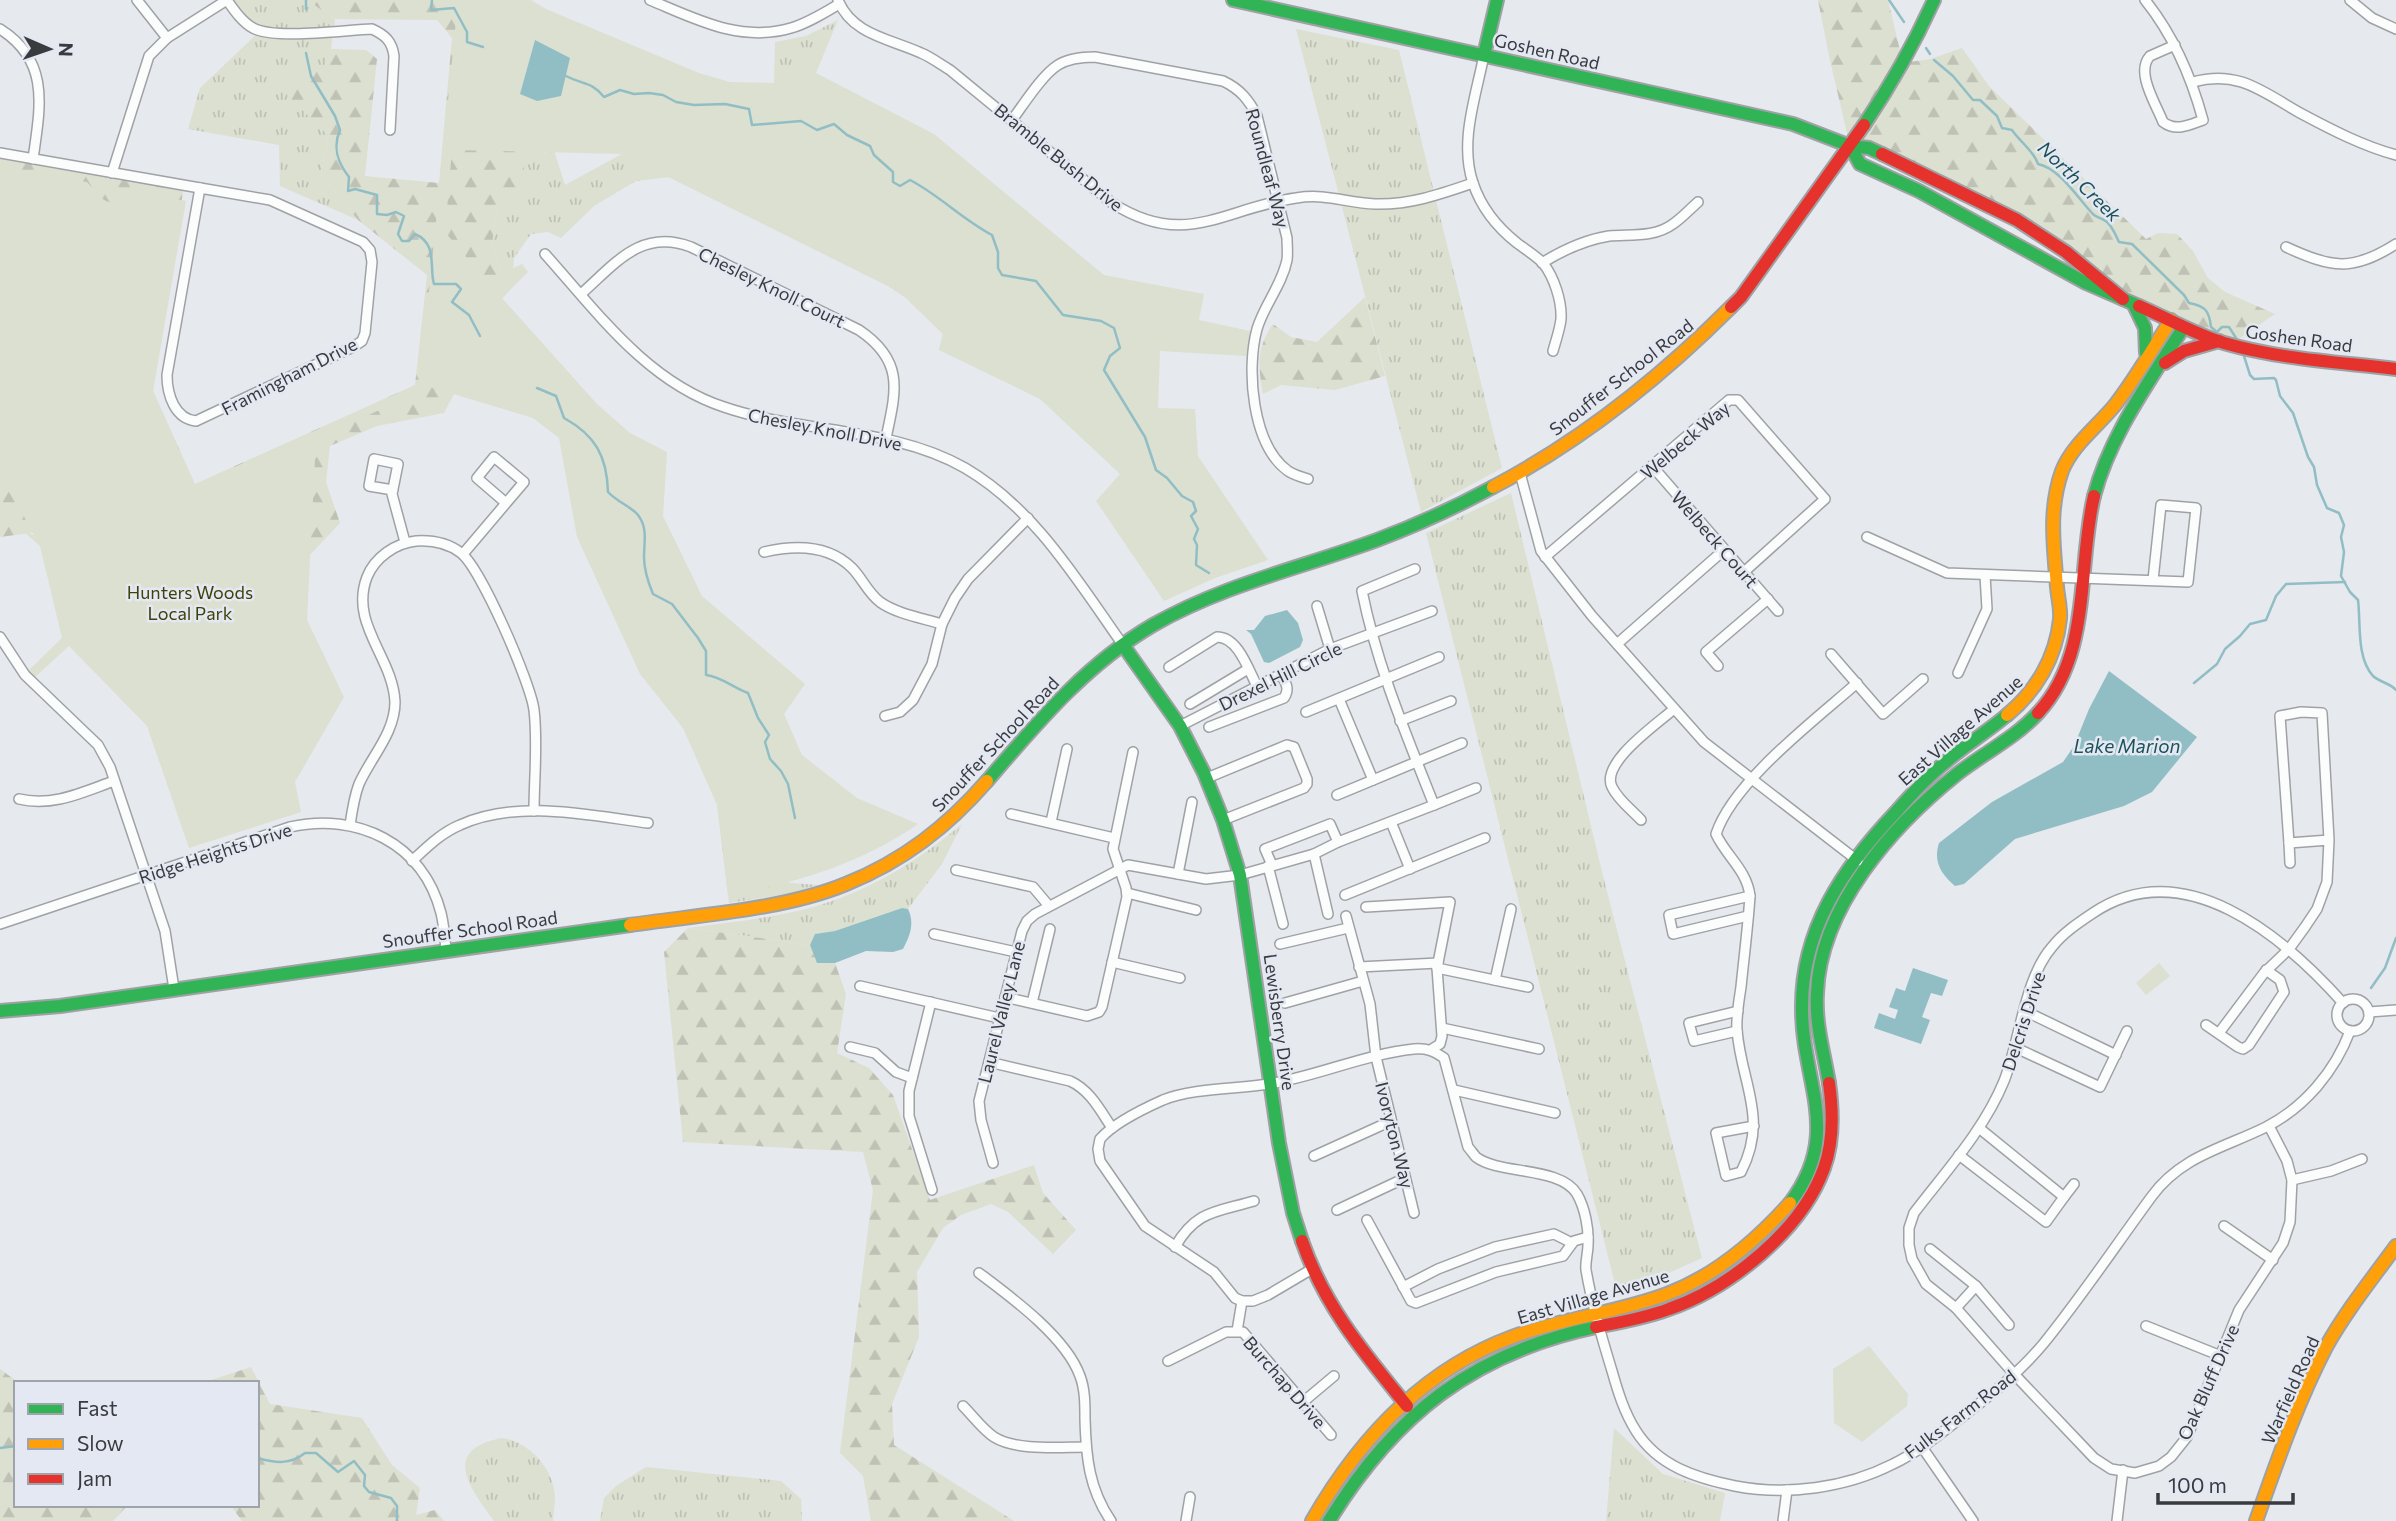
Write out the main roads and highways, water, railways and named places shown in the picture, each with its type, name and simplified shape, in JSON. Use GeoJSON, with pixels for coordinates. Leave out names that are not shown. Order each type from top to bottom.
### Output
{"type":"FeatureCollection","features":[{"type":"Feature","properties":{"kind":"water"},"geometry":{"type":"Polygon","coordinates":[[[535,40],[570,58],[561,96],[537,101],[520,94],[535,40]]]}},
{"type":"Feature","properties":{"kind":"water"},"geometry":{"type":"Polygon","coordinates":[[[1287,610],[1298,623],[1303,640],[1300,647],[1269,663],[1264,662],[1251,634],[1246,630],[1254,630],[1265,616],[1287,610]]]}},
{"type":"Feature","properties":{"kind":"water","name":"Lake Marion"},"geometry":{"type":"Polygon","coordinates":[[[2109,671],[2197,737],[2152,792],[2124,806],[2015,839],[1964,884],[1955,886],[1946,877],[1938,862],[1939,843],[1992,802],[2063,762],[2074,746],[2109,671]]]}},
{"type":"Feature","properties":{"kind":"water"},"geometry":{"type":"Polygon","coordinates":[[[902,908],[908,909],[911,924],[903,949],[893,952],[866,951],[835,963],[817,963],[810,945],[815,934],[835,931],[902,908]]]}},
{"type":"Feature","properties":{"kind":"water"},"geometry":{"type":"Polygon","coordinates":[[[1913,968],[1948,980],[1942,996],[1931,993],[1922,1017],[1930,1020],[1921,1044],[1874,1028],[1879,1013],[1895,1019],[1898,1010],[1889,1007],[1896,988],[1905,991],[1913,968]]]}},
{"type":"Feature","properties":{"kind":"waterway"},"geometry":{"type":"LineString","coordinates":[[306,0],[306,9]]}},
{"type":"Feature","properties":{"kind":"waterway"},"geometry":{"type":"LineString","coordinates":[[432,0],[431,10],[454,8],[467,32],[467,42],[483,47]]}},
{"type":"Feature","properties":{"kind":"waterway","name":"North Creek"},"geometry":{"type":"LineString","coordinates":[[1889,0],[1904,22]]}},
{"type":"Feature","properties":{"kind":"waterway","name":"North Creek"},"geometry":{"type":"LineString","coordinates":[[1926,48],[1930,54]]}},
{"type":"Feature","properties":{"kind":"waterway"},"geometry":{"type":"LineString","coordinates":[[306,53],[311,76],[335,116],[340,130],[336,149],[339,161],[349,177],[348,191],[355,189],[377,195],[377,214],[396,212],[404,216],[398,234],[402,241],[409,241],[415,234],[427,244],[434,284],[456,284],[461,289],[452,302],[469,315],[480,336]]}},
{"type":"Feature","properties":{"kind":"waterway","name":"North Creek"},"geometry":{"type":"LineString","coordinates":[[1934,60],[1953,76],[1973,100],[1980,100],[1997,116],[2002,128],[2012,130],[2038,164],[2054,172],[2069,185],[2094,215],[2107,222],[2119,242],[2132,244],[2189,303],[2205,310],[2211,327],[2217,332],[2222,327],[2229,327],[2236,338]]}},
{"type":"Feature","properties":{"kind":"waterway"},"geometry":{"type":"LineString","coordinates":[[566,76],[591,86],[604,97],[620,90],[634,94],[663,95],[676,102],[694,105],[725,104],[749,109],[752,125],[801,121],[817,130],[834,124],[847,135],[870,146],[874,155],[893,172],[893,182],[900,186],[910,180],[992,235],[998,252],[998,268],[1002,275],[1036,281],[1063,315],[1101,321],[1114,328],[1120,348],[1110,356],[1104,370],[1145,437],[1156,470],[1167,478],[1182,496],[1193,502],[1196,511],[1191,516],[1198,529],[1194,539],[1197,545],[1196,565],[1209,573]]}},
{"type":"Feature","properties":{"kind":"waterway","name":"North Creek"},"geometry":{"type":"LineString","coordinates":[[2244,356],[2254,379],[2276,380],[2280,396],[2293,413],[2327,508],[2339,513],[2344,525],[2341,537],[2344,552],[2341,576],[2358,600],[2364,659],[2373,676],[2396,690]]}},
{"type":"Feature","properties":{"kind":"waterway"},"geometry":{"type":"LineString","coordinates":[[537,388],[556,396],[564,418],[591,439],[602,457],[608,492],[636,512],[641,520],[645,535],[645,567],[653,594],[672,604],[698,638],[706,651],[706,675],[748,693],[758,718],[769,735],[765,742],[770,759],[788,784],[795,818]]}},
{"type":"Feature","properties":{"kind":"waterway"},"geometry":{"type":"LineString","coordinates":[[2194,683],[2217,664],[2225,649],[2250,624],[2266,620],[2276,596],[2286,584],[2345,582]]}},
{"type":"Feature","properties":{"kind":"waterway","name":"North Creek"},"geometry":{"type":"LineString","coordinates":[[2371,988],[2385,968],[2396,938]]}},
{"type":"Feature","properties":{"kind":"waterway"},"geometry":{"type":"LineString","coordinates":[[0,1448],[14,1446]]}},
{"type":"Feature","properties":{"kind":"waterway"},"geometry":{"type":"LineString","coordinates":[[259,1458],[282,1462],[294,1460],[305,1453],[316,1453],[338,1472],[354,1461],[365,1475],[364,1486],[369,1492],[391,1498],[397,1506],[397,1521]]}},
{"type":"Feature","properties":{"kind":"park label","name":"Hunters Woods Local Park"},"geometry":{"type":"Point","coordinates":[190,602]}}]}
